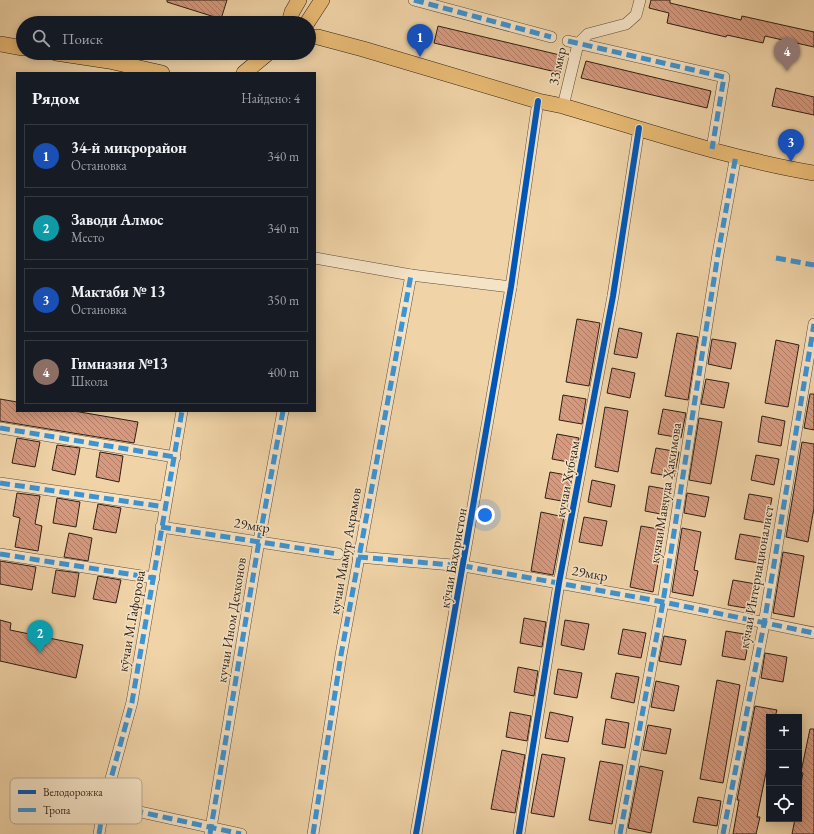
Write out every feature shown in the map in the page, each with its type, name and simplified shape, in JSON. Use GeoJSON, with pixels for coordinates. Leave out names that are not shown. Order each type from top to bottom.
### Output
{"type":"FeatureCollection","features":[{"type":"Feature","properties":{"kind":"main road"},"geometry":{"type":"LineString","coordinates":[[291,16],[299,0]]}},
{"type":"Feature","properties":{"kind":"main road"},"geometry":{"type":"LineString","coordinates":[[311,16],[322,0]]}},
{"type":"Feature","properties":{"kind":"main road"},"geometry":{"type":"LineString","coordinates":[[316,37],[363,49],[538,101],[563,106],[712,149],[814,172]]}},
{"type":"Feature","properties":{"kind":"main road"},"geometry":{"type":"LineString","coordinates":[[0,44],[16,47]]}},
{"type":"Feature","properties":{"kind":"main road"},"geometry":{"type":"LineString","coordinates":[[102,60],[158,72]]}},
{"type":"Feature","properties":{"kind":"main road"},"geometry":{"type":"LineString","coordinates":[[245,72],[260,60]]}},
{"type":"Feature","properties":{"kind":"street"},"geometry":{"type":"LineString","coordinates":[[414,0],[551,37]]}},
{"type":"Feature","properties":{"kind":"street","name":"33 мкр"},"geometry":{"type":"LineString","coordinates":[[563,106],[573,42],[588,34],[626,24],[636,15],[640,0]]}},
{"type":"Feature","properties":{"kind":"street"},"geometry":{"type":"LineString","coordinates":[[573,42],[724,77],[712,149]]}},
{"type":"Feature","properties":{"kind":"street","name":"кӯчаи Баҳористон"},"geometry":{"type":"LineString","coordinates":[[416,834],[464,566],[511,287],[538,101]]}},
{"type":"Feature","properties":{"kind":"street","name":"кучаи Хубҷам"},"geometry":{"type":"LineString","coordinates":[[519,834],[560,583],[613,296],[639,128]]}},
{"type":"Feature","properties":{"kind":"street","name":"кучаи Мавҷуда Ҳакимова"},"geometry":{"type":"LineString","coordinates":[[620,834],[663,602],[718,254],[736,155]]}},
{"type":"Feature","properties":{"kind":"street"},"geometry":{"type":"LineString","coordinates":[[316,258],[411,275],[511,287]]}},
{"type":"Feature","properties":{"kind":"street","name":"кучаи Мамур Акрамов"},"geometry":{"type":"LineString","coordinates":[[314,834],[358,557],[411,275]]}},
{"type":"Feature","properties":{"kind":"street","name":"кӯчаи Интернационалист"},"geometry":{"type":"LineString","coordinates":[[723,834],[764,624],[814,324]]}},
{"type":"Feature","properties":{"kind":"street","name":"кӯчаи М.Гафорова"},"geometry":{"type":"LineString","coordinates":[[111,778],[132,702],[182,412]]}},
{"type":"Feature","properties":{"kind":"street","name":"кучаи Ином Дехконов"},"geometry":{"type":"LineString","coordinates":[[211,831],[259,541],[283,412]]}},
{"type":"Feature","properties":{"kind":"street"},"geometry":{"type":"LineString","coordinates":[[0,428],[175,457]]}},
{"type":"Feature","properties":{"kind":"street"},"geometry":{"type":"LineString","coordinates":[[0,483],[165,507]]}},
{"type":"Feature","properties":{"kind":"street","name":"29мкр"},"geometry":{"type":"LineString","coordinates":[[161,527],[338,554]]}},
{"type":"Feature","properties":{"kind":"street"},"geometry":{"type":"LineString","coordinates":[[0,554],[154,578]]}},
{"type":"Feature","properties":{"kind":"street","name":"29мкр"},"geometry":{"type":"LineString","coordinates":[[358,557],[464,566],[663,602],[764,624],[814,633]]}},
{"type":"Feature","properties":{"kind":"street"},"geometry":{"type":"LineString","coordinates":[[142,814],[211,831],[241,834]]}},
{"type":"Feature","properties":{"kind":"street","name":"кӯчаи М.Гафорова"},"geometry":{"type":"LineString","coordinates":[[99,834],[101,824]]}},
{"type":"Feature","properties":{"kind":"building"},"geometry":{"type":"Polygon","coordinates":[[[167,0],[227,0],[222,16],[211,16],[167,2],[167,0]]]}},
{"type":"Feature","properties":{"kind":"building"},"geometry":{"type":"Polygon","coordinates":[[[651,0],[670,0],[670,3],[741,20],[742,16],[814,32],[814,47],[765,36],[763,43],[727,35],[726,37],[667,23],[669,13],[649,8],[651,0]]]}},
{"type":"Feature","properties":{"kind":"building"},"geometry":{"type":"Polygon","coordinates":[[[438,26],[564,56],[560,73],[434,43],[438,26]]]}},
{"type":"Feature","properties":{"kind":"building"},"geometry":{"type":"Polygon","coordinates":[[[586,61],[711,91],[707,108],[581,78],[586,61]]]}},
{"type":"Feature","properties":{"kind":"building"},"geometry":{"type":"Polygon","coordinates":[[[776,88],[814,97],[814,115],[772,106],[776,88]]]}},
{"type":"Feature","properties":{"kind":"building"},"geometry":{"type":"Polygon","coordinates":[[[577,319],[600,323],[589,386],[566,382],[577,319]]]}},
{"type":"Feature","properties":{"kind":"building"},"geometry":{"type":"Polygon","coordinates":[[[619,328],[642,333],[637,358],[614,354],[619,328]]]}},
{"type":"Feature","properties":{"kind":"building"},"geometry":{"type":"Polygon","coordinates":[[[677,333],[698,337],[688,400],[665,396],[677,333]]]}},
{"type":"Feature","properties":{"kind":"building"},"geometry":{"type":"Polygon","coordinates":[[[712,339],[736,343],[731,369],[708,364],[712,339]]]}},
{"type":"Feature","properties":{"kind":"building"},"geometry":{"type":"Polygon","coordinates":[[[776,340],[799,345],[788,407],[765,403],[776,340]]]}},
{"type":"Feature","properties":{"kind":"building"},"geometry":{"type":"Polygon","coordinates":[[[612,368],[635,373],[630,398],[607,393],[612,368]]]}},
{"type":"Feature","properties":{"kind":"building"},"geometry":{"type":"Polygon","coordinates":[[[706,379],[729,383],[724,408],[701,404],[706,379]]]}},
{"type":"Feature","properties":{"kind":"building"},"geometry":{"type":"Polygon","coordinates":[[[810,394],[814,394],[814,430],[804,428],[810,394]]]}},
{"type":"Feature","properties":{"kind":"building"},"geometry":{"type":"Polygon","coordinates":[[[563,395],[586,399],[582,424],[559,420],[563,395]]]}},
{"type":"Feature","properties":{"kind":"building"},"geometry":{"type":"Polygon","coordinates":[[[0,399],[16,402],[16,412],[80,412],[138,422],[134,443],[0,421],[0,399]]]}},
{"type":"Feature","properties":{"kind":"building"},"geometry":{"type":"Polygon","coordinates":[[[605,407],[628,411],[618,472],[595,467],[605,407]]]}},
{"type":"Feature","properties":{"kind":"building"},"geometry":{"type":"Polygon","coordinates":[[[663,409],[686,413],[681,438],[658,434],[663,409]]]}},
{"type":"Feature","properties":{"kind":"building"},"geometry":{"type":"Polygon","coordinates":[[[762,416],[785,421],[781,446],[758,442],[762,416]]]}},
{"type":"Feature","properties":{"kind":"building"},"geometry":{"type":"Polygon","coordinates":[[[699,418],[722,422],[711,484],[689,480],[699,418]]]}},
{"type":"Feature","properties":{"kind":"building"},"geometry":{"type":"Polygon","coordinates":[[[557,434],[579,438],[574,463],[552,459],[557,434]]]}},
{"type":"Feature","properties":{"kind":"building"},"geometry":{"type":"Polygon","coordinates":[[[17,438],[40,442],[35,467],[12,463],[17,438]]]}},
{"type":"Feature","properties":{"kind":"building"},"geometry":{"type":"Polygon","coordinates":[[[802,442],[814,444],[814,508],[808,542],[786,537],[802,442]]]}},
{"type":"Feature","properties":{"kind":"building"},"geometry":{"type":"Polygon","coordinates":[[[57,445],[80,448],[75,475],[52,470],[57,445]]]}},
{"type":"Feature","properties":{"kind":"building"},"geometry":{"type":"Polygon","coordinates":[[[656,448],[679,452],[674,477],[651,473],[656,448]]]}},
{"type":"Feature","properties":{"kind":"building"},"geometry":{"type":"Polygon","coordinates":[[[100,452],[123,456],[119,482],[96,477],[100,452]]]}},
{"type":"Feature","properties":{"kind":"building"},"geometry":{"type":"Polygon","coordinates":[[[756,455],[779,459],[774,485],[751,480],[756,455]]]}},
{"type":"Feature","properties":{"kind":"building"},"geometry":{"type":"Polygon","coordinates":[[[550,472],[572,476],[567,502],[545,498],[550,472]]]}},
{"type":"Feature","properties":{"kind":"building"},"geometry":{"type":"Polygon","coordinates":[[[592,480],[615,485],[611,507],[588,502],[592,480]]]}},
{"type":"Feature","properties":{"kind":"building"},"geometry":{"type":"Polygon","coordinates":[[[649,486],[671,490],[666,515],[645,511],[649,486]]]}},
{"type":"Feature","properties":{"kind":"building"},"geometry":{"type":"Polygon","coordinates":[[[17,493],[40,496],[35,524],[42,526],[38,551],[15,547],[20,518],[13,516],[17,493]]]}},
{"type":"Feature","properties":{"kind":"building"},"geometry":{"type":"Polygon","coordinates":[[[687,493],[709,497],[705,517],[684,513],[687,493]]]}},
{"type":"Feature","properties":{"kind":"building"},"geometry":{"type":"Polygon","coordinates":[[[749,494],[772,498],[767,523],[744,519],[749,494]]]}},
{"type":"Feature","properties":{"kind":"building"},"geometry":{"type":"Polygon","coordinates":[[[57,498],[80,502],[76,527],[53,523],[57,498]]]}},
{"type":"Feature","properties":{"kind":"building"},"geometry":{"type":"Polygon","coordinates":[[[98,504],[121,508],[116,533],[93,529],[98,504]]]}},
{"type":"Feature","properties":{"kind":"building"},"geometry":{"type":"Polygon","coordinates":[[[541,512],[564,517],[553,575],[531,571],[541,512]]]}},
{"type":"Feature","properties":{"kind":"building"},"geometry":{"type":"Polygon","coordinates":[[[584,517],[607,521],[602,546],[579,542],[584,517]]]}},
{"type":"Feature","properties":{"kind":"building"},"geometry":{"type":"Polygon","coordinates":[[[641,526],[664,530],[653,592],[630,587],[641,526]]]}},
{"type":"Feature","properties":{"kind":"building"},"geometry":{"type":"Polygon","coordinates":[[[682,528],[701,532],[694,570],[698,571],[693,596],[672,592],[682,528]]]}},
{"type":"Feature","properties":{"kind":"building"},"geometry":{"type":"Polygon","coordinates":[[[69,533],[92,538],[88,561],[64,557],[69,533]]]}},
{"type":"Feature","properties":{"kind":"building"},"geometry":{"type":"Polygon","coordinates":[[[740,534],[763,538],[759,563],[735,559],[740,534]]]}},
{"type":"Feature","properties":{"kind":"building"},"geometry":{"type":"Polygon","coordinates":[[[783,552],[804,556],[794,617],[773,613],[783,552]]]}},
{"type":"Feature","properties":{"kind":"building"},"geometry":{"type":"Polygon","coordinates":[[[0,561],[36,567],[32,590],[0,584],[0,561]]]}},
{"type":"Feature","properties":{"kind":"building"},"geometry":{"type":"Polygon","coordinates":[[[56,570],[79,573],[75,597],[52,593],[56,570]]]}},
{"type":"Feature","properties":{"kind":"building"},"geometry":{"type":"Polygon","coordinates":[[[98,576],[121,580],[116,603],[93,599],[98,576]]]}},
{"type":"Feature","properties":{"kind":"building"},"geometry":{"type":"Polygon","coordinates":[[[733,580],[756,584],[751,609],[728,605],[733,580]]]}},
{"type":"Feature","properties":{"kind":"building"},"geometry":{"type":"Polygon","coordinates":[[[524,618],[546,622],[542,647],[520,643],[524,618]]]}},
{"type":"Feature","properties":{"kind":"building"},"geometry":{"type":"Polygon","coordinates":[[[0,620],[11,623],[10,630],[83,645],[76,678],[0,661],[0,620]]]}},
{"type":"Feature","properties":{"kind":"building"},"geometry":{"type":"Polygon","coordinates":[[[565,620],[589,624],[584,650],[561,645],[565,620]]]}},
{"type":"Feature","properties":{"kind":"building"},"geometry":{"type":"Polygon","coordinates":[[[623,629],[646,633],[641,658],[618,654],[623,629]]]}},
{"type":"Feature","properties":{"kind":"building"},"geometry":{"type":"Polygon","coordinates":[[[726,631],[750,635],[745,660],[722,656],[726,631]]]}},
{"type":"Feature","properties":{"kind":"building"},"geometry":{"type":"Polygon","coordinates":[[[664,636],[686,640],[681,665],[659,661],[664,636]]]}},
{"type":"Feature","properties":{"kind":"building"},"geometry":{"type":"Polygon","coordinates":[[[765,653],[787,657],[783,682],[761,678],[765,653]]]}},
{"type":"Feature","properties":{"kind":"building"},"geometry":{"type":"Polygon","coordinates":[[[518,667],[538,671],[534,696],[514,692],[518,667]]]}},
{"type":"Feature","properties":{"kind":"building"},"geometry":{"type":"Polygon","coordinates":[[[558,669],[582,673],[577,698],[554,694],[558,669]]]}},
{"type":"Feature","properties":{"kind":"building"},"geometry":{"type":"Polygon","coordinates":[[[616,673],[639,677],[634,703],[611,698],[616,673]]]}},
{"type":"Feature","properties":{"kind":"building"},"geometry":{"type":"Polygon","coordinates":[[[717,680],[740,685],[723,783],[700,779],[717,680]]]}},
{"type":"Feature","properties":{"kind":"building"},"geometry":{"type":"Polygon","coordinates":[[[656,681],[679,686],[674,711],[651,707],[656,681]]]}},
{"type":"Feature","properties":{"kind":"building"},"geometry":{"type":"Polygon","coordinates":[[[755,706],[777,710],[776,714],[766,714],[766,773],[757,817],[760,817],[756,834],[733,834],[739,800],[737,800],[755,706]]]}},
{"type":"Feature","properties":{"kind":"building"},"geometry":{"type":"Polygon","coordinates":[[[510,712],[531,716],[527,741],[506,737],[510,712]]]}},
{"type":"Feature","properties":{"kind":"building"},"geometry":{"type":"Polygon","coordinates":[[[550,712],[573,717],[568,742],[545,738],[550,712]]]}},
{"type":"Feature","properties":{"kind":"building"},"geometry":{"type":"Polygon","coordinates":[[[606,719],[629,723],[625,748],[602,744],[606,719]]]}},
{"type":"Feature","properties":{"kind":"building"},"geometry":{"type":"Polygon","coordinates":[[[648,725],[671,729],[666,754],[643,750],[648,725]]]}},
{"type":"Feature","properties":{"kind":"building"},"geometry":{"type":"Polygon","coordinates":[[[810,729],[814,729],[814,834],[792,834],[794,822],[802,822],[802,767],[810,729]]]}},
{"type":"Feature","properties":{"kind":"building"},"geometry":{"type":"Polygon","coordinates":[[[502,750],[525,755],[515,813],[491,809],[502,750]]]}},
{"type":"Feature","properties":{"kind":"building"},"geometry":{"type":"Polygon","coordinates":[[[542,754],[565,758],[554,817],[531,813],[542,754]]]}},
{"type":"Feature","properties":{"kind":"building"},"geometry":{"type":"Polygon","coordinates":[[[600,761],[623,765],[612,824],[589,820],[600,761]]]}},
{"type":"Feature","properties":{"kind":"building"},"geometry":{"type":"Polygon","coordinates":[[[640,766],[663,771],[651,833],[628,828],[640,766]]]}},
{"type":"Feature","properties":{"kind":"building"},"geometry":{"type":"Polygon","coordinates":[[[698,797],[721,801],[717,826],[693,822],[698,797]]]}},
{"type":"Feature","properties":{"kind":"marked path"},"geometry":{"type":"LineString","coordinates":[[414,0],[551,37]]}},
{"type":"Feature","properties":{"kind":"marked path"},"geometry":{"type":"LineString","coordinates":[[568,41],[724,77],[712,149]]}},
{"type":"Feature","properties":{"kind":"marked path"},"geometry":{"type":"LineString","coordinates":[[620,834],[663,602],[718,254],[736,155]]}},
{"type":"Feature","properties":{"kind":"marked path"},"geometry":{"type":"LineString","coordinates":[[776,258],[814,265]]}},
{"type":"Feature","properties":{"kind":"marked path"},"geometry":{"type":"LineString","coordinates":[[313,834],[341,655],[411,275]]}},
{"type":"Feature","properties":{"kind":"marked path"},"geometry":{"type":"LineString","coordinates":[[723,834],[764,624],[814,324]]}},
{"type":"Feature","properties":{"kind":"marked path"},"geometry":{"type":"LineString","coordinates":[[111,778],[132,702],[182,412]]}},
{"type":"Feature","properties":{"kind":"marked path"},"geometry":{"type":"LineString","coordinates":[[210,834],[259,541],[283,412]]}},
{"type":"Feature","properties":{"kind":"marked path"},"geometry":{"type":"LineString","coordinates":[[0,428],[175,457]]}},
{"type":"Feature","properties":{"kind":"marked path"},"geometry":{"type":"LineString","coordinates":[[0,483],[165,507]]}},
{"type":"Feature","properties":{"kind":"marked path"},"geometry":{"type":"LineString","coordinates":[[161,527],[338,554]]}},
{"type":"Feature","properties":{"kind":"marked path"},"geometry":{"type":"LineString","coordinates":[[0,554],[154,578]]}},
{"type":"Feature","properties":{"kind":"marked path"},"geometry":{"type":"LineString","coordinates":[[358,557],[464,566],[663,602],[814,633]]}},
{"type":"Feature","properties":{"kind":"marked path"},"geometry":{"type":"LineString","coordinates":[[142,812],[241,834]]}},
{"type":"Feature","properties":{"kind":"marked path"},"geometry":{"type":"LineString","coordinates":[[99,834],[101,824]]}},
{"type":"Feature","properties":{"kind":"cycle path"},"geometry":{"type":"LineString","coordinates":[[416,834],[511,287],[538,101]]}},
{"type":"Feature","properties":{"kind":"cycle path"},"geometry":{"type":"LineString","coordinates":[[519,834],[559,583],[613,296],[639,128]]}},
{"type":"Feature","properties":{"kind":"place","name":"34-й микрорайон"},"geometry":{"type":"Point","coordinates":[420,57]}},
{"type":"Feature","properties":{"kind":"place","name":"Гимназия №13"},"geometry":{"type":"Point","coordinates":[787,71]}},
{"type":"Feature","properties":{"kind":"place","name":"Мактаби № 13"},"geometry":{"type":"Point","coordinates":[791,162]}},
{"type":"Feature","properties":{"kind":"place","name":"Заводи Алмос"},"geometry":{"type":"Point","coordinates":[40,653]}}]}
